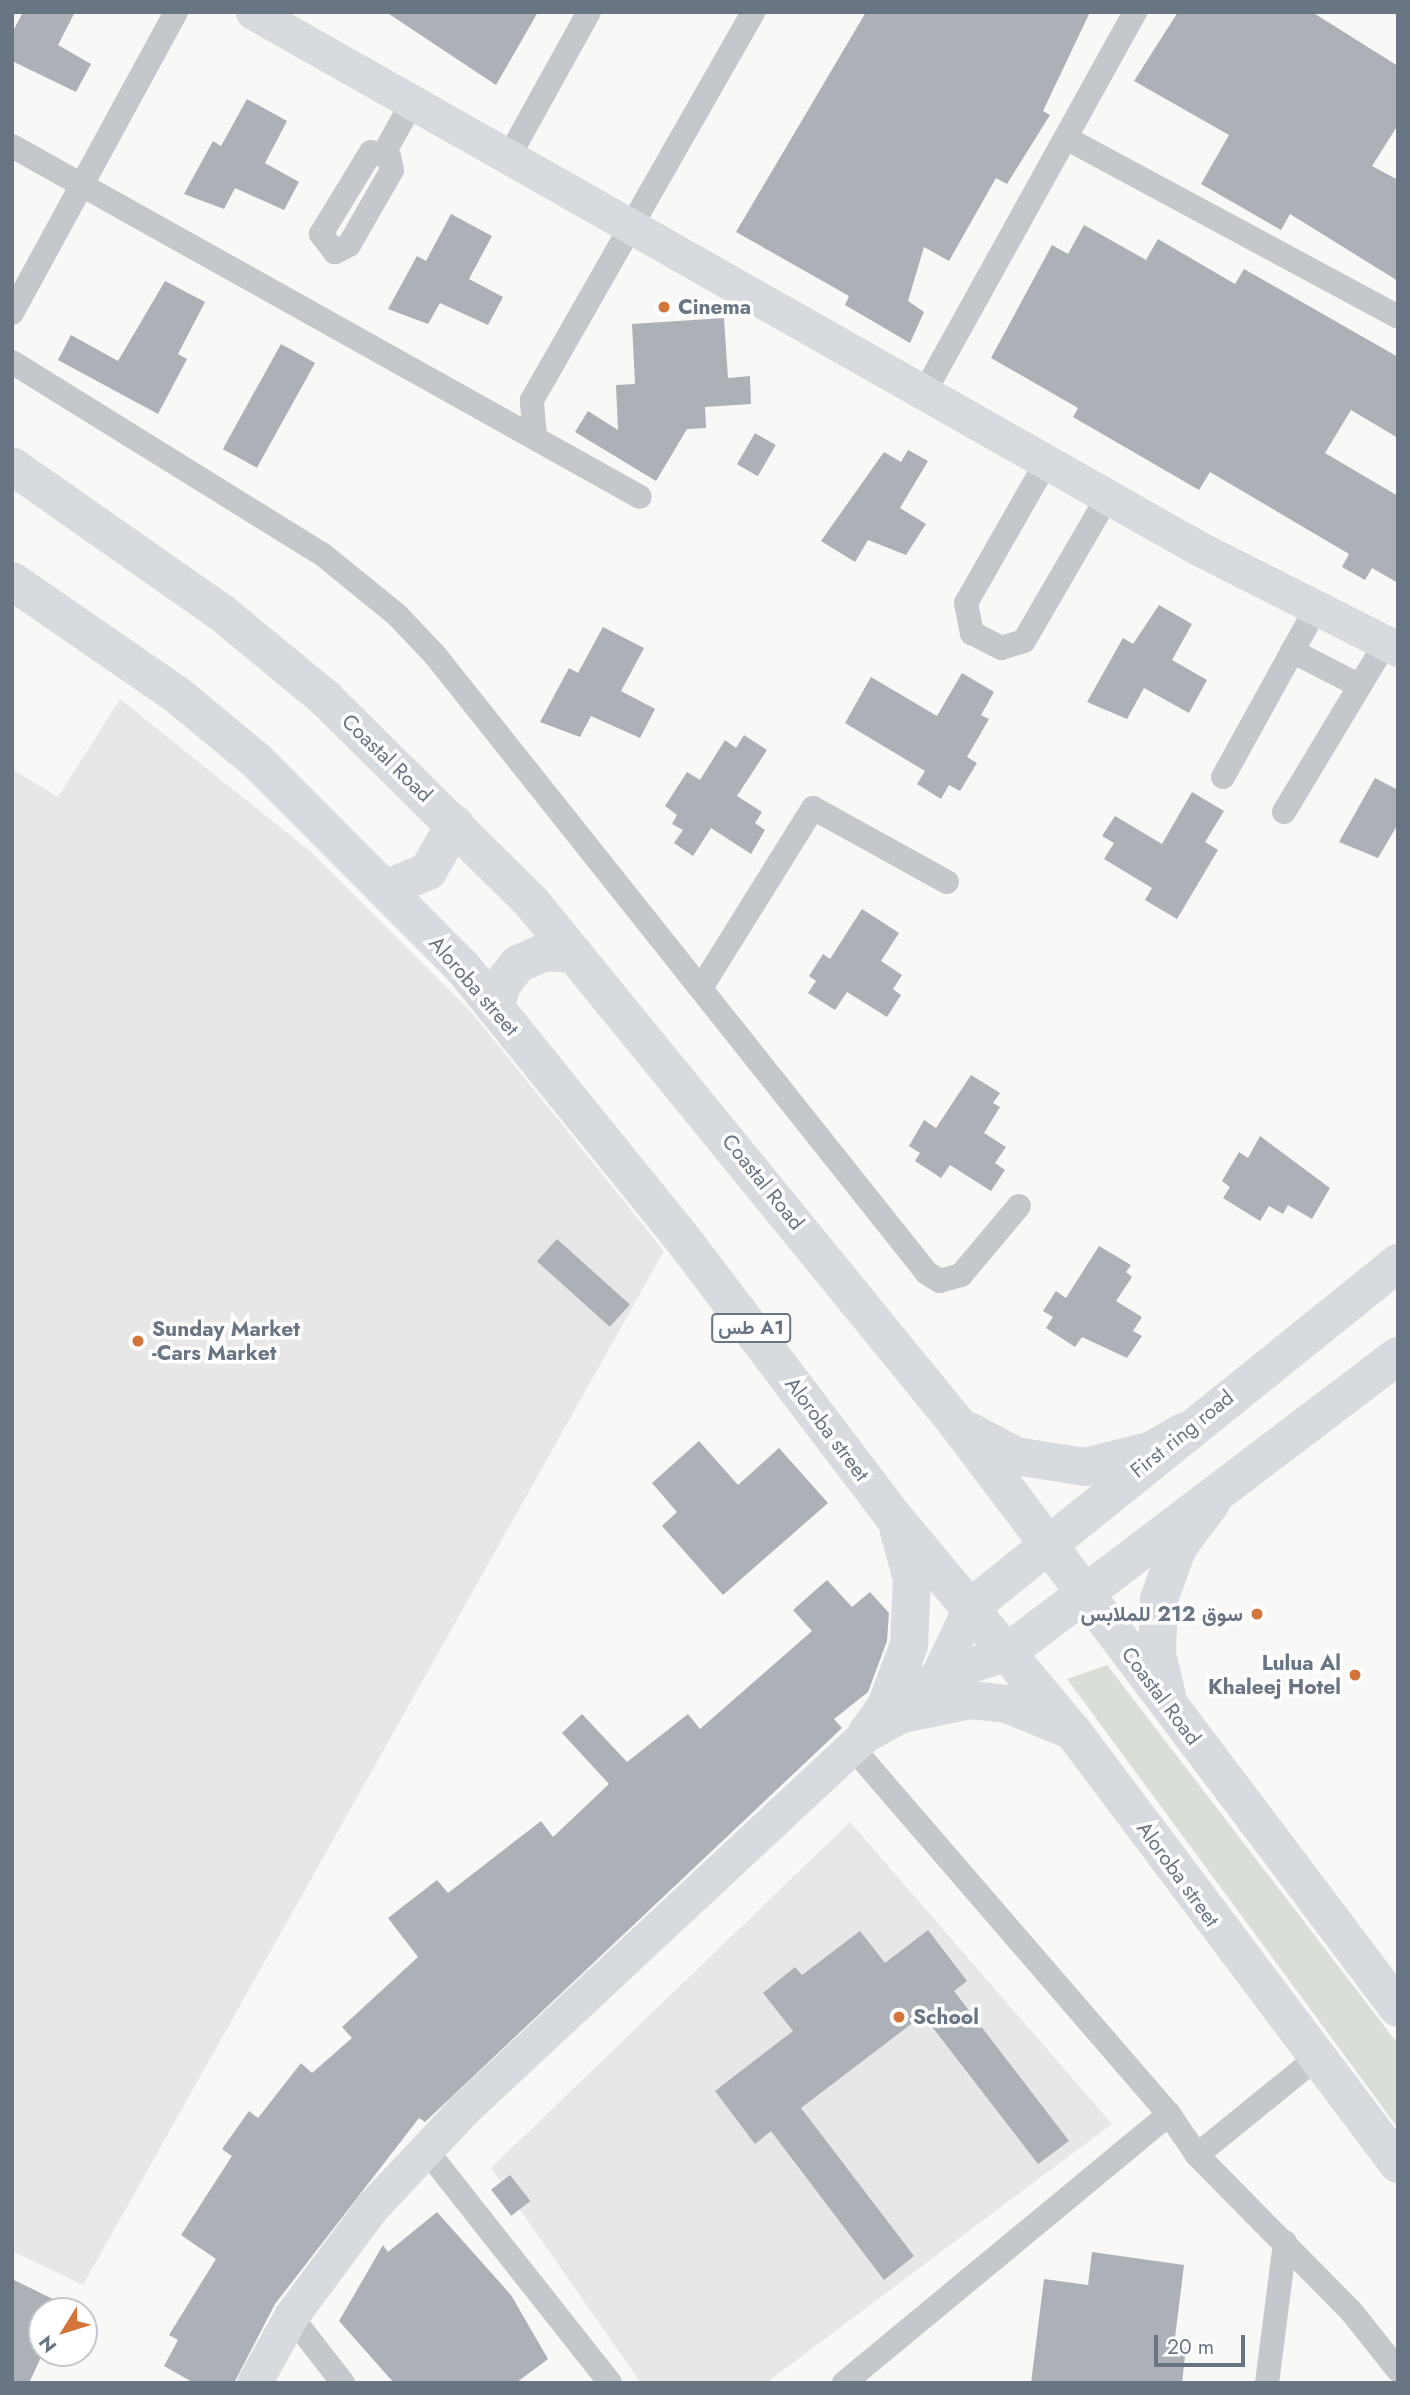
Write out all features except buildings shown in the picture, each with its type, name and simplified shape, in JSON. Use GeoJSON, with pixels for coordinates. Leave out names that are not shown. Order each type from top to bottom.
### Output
{"type":"FeatureCollection","features":[{"type":"Feature","properties":{"kind":"main road","name":"Coastal Road"},"geometry":{"type":"LineString","coordinates":[[12,466],[222,613],[325,698],[456,824],[574,954],[955,1421],[1398,2008]]}},
{"type":"Feature","properties":{"kind":"main road","name":"Aloroba street"},"geometry":{"type":"LineString","coordinates":[[12,581],[176,694],[257,761],[386,889],[495,1008],[688,1246],[894,1516],[1005,1654],[1074,1733],[1314,2060],[1398,2164]]}},
{"type":"Feature","properties":{"kind":"main road"},"geometry":{"type":"LineString","coordinates":[[386,889],[428,871],[456,824]]}},
{"type":"Feature","properties":{"kind":"main road"},"geometry":{"type":"LineString","coordinates":[[495,1008],[502,984],[518,964],[545,952],[574,954]]}},
{"type":"Feature","properties":{"kind":"main road","name":"First ring road"},"geometry":{"type":"LineString","coordinates":[[970,1608],[1183,1432],[1398,1263]]}},
{"type":"Feature","properties":{"kind":"main road"},"geometry":{"type":"LineString","coordinates":[[1005,1654],[1083,1594],[1211,1503],[1398,1356]]}},
{"type":"Feature","properties":{"kind":"main road"},"geometry":{"type":"LineString","coordinates":[[955,1421],[1016,1456],[1073,1466],[1119,1462],[1183,1432]]}},
{"type":"Feature","properties":{"kind":"main road"},"geometry":{"type":"LineString","coordinates":[[1171,1708],[1157,1654],[1159,1599],[1178,1547],[1211,1503]]}},
{"type":"Feature","properties":{"kind":"main road"},"geometry":{"type":"LineString","coordinates":[[860,1740],[886,1706],[909,1645],[912,1579],[894,1516]]}},
{"type":"Feature","properties":{"kind":"main road"},"geometry":{"type":"LineString","coordinates":[[860,1740],[934,1704],[970,1700],[1018,1707],[1074,1733]]}},
{"type":"Feature","properties":{"kind":"street"},"geometry":{"type":"LineString","coordinates":[[12,313],[176,12]]}},
{"type":"Feature","properties":{"kind":"street"},"geometry":{"type":"LineString","coordinates":[[508,158],[589,12]]}},
{"type":"Feature","properties":{"kind":"street"},"geometry":{"type":"LineString","coordinates":[[535,437],[532,400],[632,230],[753,12]]}},
{"type":"Feature","properties":{"kind":"street"},"geometry":{"type":"LineString","coordinates":[[924,393],[1135,12]]}},
{"type":"Feature","properties":{"kind":"street"},"geometry":{"type":"LineString","coordinates":[[261,14],[632,230],[1108,496],[1392,646],[1360,686],[1284,812]]}},
{"type":"Feature","properties":{"kind":"street"},"geometry":{"type":"LineString","coordinates":[[384,153],[412,103]]}},
{"type":"Feature","properties":{"kind":"street"},"geometry":{"type":"LineString","coordinates":[[1066,138],[1398,317]]}},
{"type":"Feature","properties":{"kind":"street"},"geometry":{"type":"LineString","coordinates":[[12,146],[640,497]]}},
{"type":"Feature","properties":{"kind":"street"},"geometry":{"type":"LineString","coordinates":[[12,362],[322,554],[397,615],[701,988],[868,1206],[927,1273],[940,1280],[961,1275],[1019,1206]]}},
{"type":"Feature","properties":{"kind":"street"},"geometry":{"type":"LineString","coordinates":[[1047,461],[967,603],[972,633],[1001,648],[1024,641],[1108,496]]}},
{"type":"Feature","properties":{"kind":"street"},"geometry":{"type":"LineString","coordinates":[[1223,777],[1317,607]]}},
{"type":"Feature","properties":{"kind":"street"},"geometry":{"type":"LineString","coordinates":[[1293,651],[1360,686]]}},
{"type":"Feature","properties":{"kind":"street"},"geometry":{"type":"LineString","coordinates":[[701,988],[813,808],[947,882]]}},
{"type":"Feature","properties":{"kind":"street"},"geometry":{"type":"LineString","coordinates":[[938,1675],[970,1608]]}},
{"type":"Feature","properties":{"kind":"street"},"geometry":{"type":"LineString","coordinates":[[254,2383],[291,2316],[372,2207],[427,2151],[860,1740],[938,1675],[1005,1654]]}},
{"type":"Feature","properties":{"kind":"street"},"geometry":{"type":"LineString","coordinates":[[860,1740],[1169,2114],[1197,2155],[1286,2242],[1398,2370]]}},
{"type":"Feature","properties":{"kind":"street"},"geometry":{"type":"LineString","coordinates":[[1197,2155],[1314,2060]]}},
{"type":"Feature","properties":{"kind":"street"},"geometry":{"type":"LineString","coordinates":[[844,2383],[1169,2114]]}},
{"type":"Feature","properties":{"kind":"street"},"geometry":{"type":"LineString","coordinates":[[427,2151],[610,2383]]}},
{"type":"Feature","properties":{"kind":"street"},"geometry":{"type":"LineString","coordinates":[[1267,2383],[1286,2242]]}},
{"type":"Feature","properties":{"kind":"street"},"geometry":{"type":"LineString","coordinates":[[291,2316],[343,2383]]}},
{"type":"Feature","properties":{"kind":"shaded area"},"geometry":{"type":"Polygon","coordinates":[[[120,699],[311,852],[472,1013],[664,1251],[83,2285],[12,2251],[12,769],[58,797],[120,699]]]}},
{"type":"Feature","properties":{"kind":"shaded area"},"geometry":{"type":"Polygon","coordinates":[[[1107,1665],[1398,2044],[1398,2128],[1067,1679],[1107,1665]]]}},
{"type":"Feature","properties":{"kind":"shaded area"},"geometry":{"type":"Polygon","coordinates":[[[850,1822],[1112,2124],[766,2383],[641,2383],[491,2168],[850,1822]]]}},
{"type":"Feature","properties":{"kind":"place","name":"Cinema"},"geometry":{"type":"Point","coordinates":[664,307]}},
{"type":"Feature","properties":{"kind":"place","name":"Sunday Market -Cars Market"},"geometry":{"type":"Point","coordinates":[138,1341]}},
{"type":"Feature","properties":{"kind":"place","name":"سوق 212 للملابس"},"geometry":{"type":"Point","coordinates":[1257,1614]}},
{"type":"Feature","properties":{"kind":"place","name":"Lulua Al Khaleej Hotel"},"geometry":{"type":"Point","coordinates":[1355,1675]}},
{"type":"Feature","properties":{"kind":"place","name":"School"},"geometry":{"type":"Point","coordinates":[899,2017]}}]}
